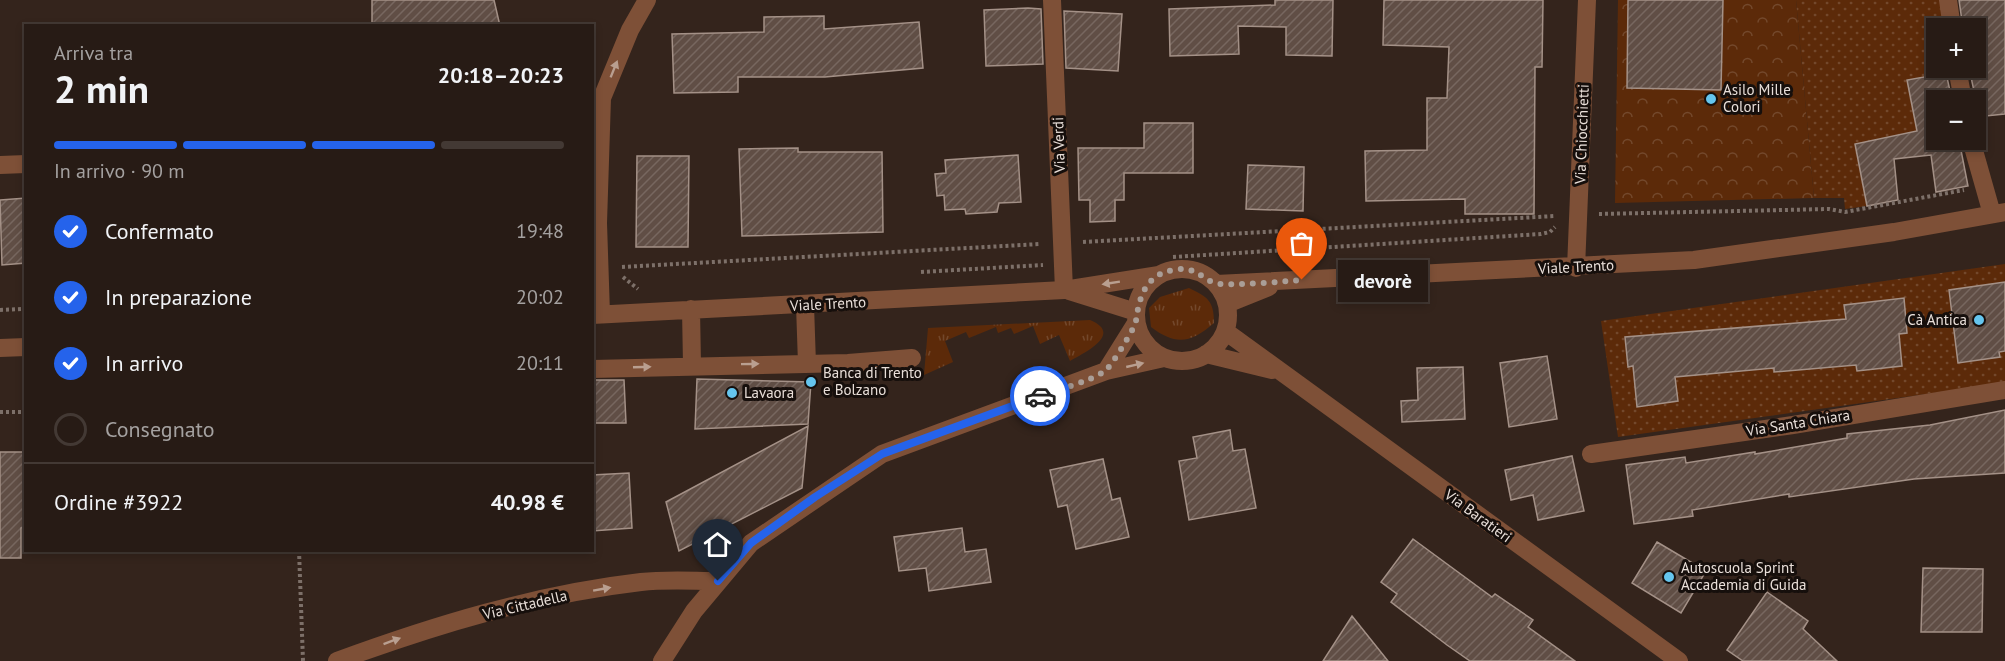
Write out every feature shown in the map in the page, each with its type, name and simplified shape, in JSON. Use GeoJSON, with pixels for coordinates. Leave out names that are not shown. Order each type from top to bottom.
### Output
{"type":"FeatureCollection","features":[{"type":"Feature","properties":{"kind":"street"},"geometry":{"type":"LineString","coordinates":[[597,315],[602,98],[630,30],[647,0]]}},
{"type":"Feature","properties":{"kind":"street","name":"Via Verdi"},"geometry":{"type":"LineString","coordinates":[[1052,0],[1064,290]]}},
{"type":"Feature","properties":{"kind":"street","name":"Via Chiocchietti"},"geometry":{"type":"LineString","coordinates":[[1576,268],[1587,0]]}},
{"type":"Feature","properties":{"kind":"street"},"geometry":{"type":"LineString","coordinates":[[1948,0],[1951,18]]}},
{"type":"Feature","properties":{"kind":"street"},"geometry":{"type":"LineString","coordinates":[[1974,150],[1998,213]]}},
{"type":"Feature","properties":{"kind":"street"},"geometry":{"type":"LineString","coordinates":[[0,165],[24,164]]}},
{"type":"Feature","properties":{"kind":"street","name":"Viale Trento"},"geometry":{"type":"LineString","coordinates":[[597,315],[1064,290],[1158,275],[1173,270],[1188,270],[1203,274],[1216,284],[1576,268],[1694,260],[1933,225],[1998,213]]}},
{"type":"Feature","properties":{"kind":"street"},"geometry":{"type":"LineString","coordinates":[[1106,371],[1136,317],[1139,298],[1146,285],[1158,275]]}},
{"type":"Feature","properties":{"kind":"street"},"geometry":{"type":"LineString","coordinates":[[1227,304],[1282,282]]}},
{"type":"Feature","properties":{"kind":"street"},"geometry":{"type":"LineString","coordinates":[[662,661],[694,611],[751,543],[815,497],[882,454],[1106,371],[1164,358],[1178,361],[1193,360],[1206,354],[1218,344],[1225,331],[1227,304],[1216,284]]}},
{"type":"Feature","properties":{"kind":"street","name":"Viale Trento"},"geometry":{"type":"LineString","coordinates":[[1064,290],[1136,317]]}},
{"type":"Feature","properties":{"kind":"street"},"geometry":{"type":"LineString","coordinates":[[805,305],[807,364]]}},
{"type":"Feature","properties":{"kind":"street"},"geometry":{"type":"LineString","coordinates":[[691,309],[692,365]]}},
{"type":"Feature","properties":{"kind":"street"},"geometry":{"type":"LineString","coordinates":[[1136,317],[1144,342],[1164,358]]}},
{"type":"Feature","properties":{"kind":"street","name":"Via Baratieri"},"geometry":{"type":"LineString","coordinates":[[1225,331],[1679,661]]}},
{"type":"Feature","properties":{"kind":"street"},"geometry":{"type":"LineString","coordinates":[[0,348],[24,347]]}},
{"type":"Feature","properties":{"kind":"street","name":"Via Baratieri"},"geometry":{"type":"LineString","coordinates":[[1206,354],[1277,371]]}},
{"type":"Feature","properties":{"kind":"street"},"geometry":{"type":"LineString","coordinates":[[594,369],[807,364],[912,358]]}},
{"type":"Feature","properties":{"kind":"street","name":"Via Santa Chiara"},"geometry":{"type":"LineString","coordinates":[[1591,454],[1793,425],[2005,390]]}},
{"type":"Feature","properties":{"kind":"street","name":"Via Cittadella"},"geometry":{"type":"LineString","coordinates":[[338,661],[426,628],[538,600],[642,582],[718,581]]}},
{"type":"Feature","properties":{"kind":"path"},"geometry":{"type":"LineString","coordinates":[[1594,214],[1829,209],[1845,212],[1968,189],[1972,182],[1969,173],[1981,172]]}},
{"type":"Feature","properties":{"kind":"path"},"geometry":{"type":"LineString","coordinates":[[0,310],[24,311]]}},
{"type":"Feature","properties":{"kind":"path"},"geometry":{"type":"LineString","coordinates":[[0,412],[24,412]]}},
{"type":"Feature","properties":{"kind":"path"},"geometry":{"type":"LineString","coordinates":[[299,552],[303,661]]}},
{"type":"Feature","properties":{"kind":"green space","name":"Asilo Mille Colori"},"geometry":{"type":"Polygon","coordinates":[[[1618,0],[1628,0],[1627,88],[1721,90],[1723,0],[1796,0],[1814,198],[1615,203],[1618,0]]]}},
{"type":"Feature","properties":{"kind":"green space"},"geometry":{"type":"Polygon","coordinates":[[[1796,0],[1941,0],[1943,18],[1926,18],[1926,77],[1907,81],[1917,131],[1855,144],[1867,206],[1845,209],[1844,198],[1814,198],[1796,0]]]}},
{"type":"Feature","properties":{"kind":"green space"},"geometry":{"type":"Polygon","coordinates":[[[2005,264],[2005,383],[1618,437],[1601,321],[2005,264]]]}},
{"type":"Feature","properties":{"kind":"green space"},"geometry":{"type":"Polygon","coordinates":[[[1189,288],[1209,301],[1213,310],[1214,323],[1198,335],[1183,340],[1168,337],[1151,327],[1149,308],[1160,297],[1189,288]]]}},
{"type":"Feature","properties":{"kind":"green space"},"geometry":{"type":"Polygon","coordinates":[[[1090,320],[1099,325],[1103,331],[1102,337],[1098,343],[1070,361],[1059,335],[1040,344],[1033,326],[1014,334],[1011,328],[998,333],[996,327],[969,338],[966,332],[945,341],[953,362],[924,375],[928,328],[1090,320]]]}},
{"type":"Feature","properties":{"kind":"building"},"geometry":{"type":"Polygon","coordinates":[[[372,0],[494,0],[500,24],[372,24],[372,0]]]}},
{"type":"Feature","properties":{"kind":"building"},"geometry":{"type":"Polygon","coordinates":[[[1275,0],[1333,0],[1332,56],[1286,55],[1286,27],[1238,26],[1239,54],[1170,56],[1169,9],[1275,5],[1275,0]]]}},
{"type":"Feature","properties":{"kind":"building"},"geometry":{"type":"Polygon","coordinates":[[[1384,0],[1543,0],[1542,67],[1535,67],[1534,214],[1465,214],[1465,199],[1366,201],[1365,151],[1427,150],[1427,98],[1447,98],[1449,47],[1383,45],[1384,0]]]}},
{"type":"Feature","properties":{"kind":"building"},"geometry":{"type":"Polygon","coordinates":[[[1628,0],[1723,0],[1721,90],[1627,88],[1628,0]]]}},
{"type":"Feature","properties":{"kind":"building"},"geometry":{"type":"Polygon","coordinates":[[[1959,0],[2005,0],[2005,114],[1986,116],[1986,90],[1974,90],[1971,78],[1986,78],[1986,18],[1962,18],[1959,0]]]}},
{"type":"Feature","properties":{"kind":"building"},"geometry":{"type":"Polygon","coordinates":[[[1041,9],[1043,64],[986,66],[984,10],[1041,9]]]}},
{"type":"Feature","properties":{"kind":"building"},"geometry":{"type":"Polygon","coordinates":[[[1064,11],[1122,14],[1118,71],[1066,68],[1064,11]]]}},
{"type":"Feature","properties":{"kind":"building"},"geometry":{"type":"Polygon","coordinates":[[[824,16],[824,29],[919,22],[923,68],[825,77],[738,77],[738,92],[674,93],[672,34],[764,32],[764,17],[824,16]]]}},
{"type":"Feature","properties":{"kind":"building"},"geometry":{"type":"Polygon","coordinates":[[[1926,77],[1947,78],[1950,90],[1926,90],[1926,150],[1961,150],[1968,186],[1936,192],[1931,155],[1894,159],[1898,200],[1867,206],[1855,144],[1917,131],[1907,80],[1926,77]]]}},
{"type":"Feature","properties":{"kind":"building"},"geometry":{"type":"Polygon","coordinates":[[[1144,123],[1193,123],[1193,173],[1124,173],[1124,200],[1115,200],[1115,221],[1090,222],[1090,200],[1079,200],[1078,148],[1144,148],[1144,123]]]}},
{"type":"Feature","properties":{"kind":"building"},"geometry":{"type":"Polygon","coordinates":[[[798,148],[798,152],[882,152],[883,232],[742,236],[739,149],[798,148]]]}},
{"type":"Feature","properties":{"kind":"building"},"geometry":{"type":"Polygon","coordinates":[[[1018,155],[1021,202],[999,203],[997,212],[966,214],[965,209],[945,210],[944,195],[937,196],[935,174],[946,173],[945,160],[1018,155]]]}},
{"type":"Feature","properties":{"kind":"building"},"geometry":{"type":"Polygon","coordinates":[[[637,156],[689,156],[688,247],[636,247],[637,156]]]}},
{"type":"Feature","properties":{"kind":"building"},"geometry":{"type":"Polygon","coordinates":[[[1248,165],[1304,167],[1303,211],[1246,209],[1248,165]]]}},
{"type":"Feature","properties":{"kind":"building"},"geometry":{"type":"Polygon","coordinates":[[[24,198],[24,263],[2,265],[0,200],[24,198]]]}},
{"type":"Feature","properties":{"kind":"building","name":"Cà Antica"},"geometry":{"type":"Polygon","coordinates":[[[2005,282],[2005,351],[1999,352],[2000,357],[1958,363],[1949,290],[2005,282]]]}},
{"type":"Feature","properties":{"kind":"building"},"geometry":{"type":"Polygon","coordinates":[[[1904,298],[1907,333],[1899,334],[1902,366],[1857,371],[1856,365],[1774,372],[1774,368],[1675,377],[1678,401],[1637,407],[1633,366],[1628,367],[1625,337],[1846,319],[1844,305],[1904,298]]]}},
{"type":"Feature","properties":{"kind":"building"},"geometry":{"type":"Polygon","coordinates":[[[1547,356],[1557,419],[1509,427],[1500,363],[1547,356]]]}},
{"type":"Feature","properties":{"kind":"building"},"geometry":{"type":"Polygon","coordinates":[[[1463,367],[1465,419],[1402,422],[1401,401],[1418,400],[1417,368],[1463,367]]]}},
{"type":"Feature","properties":{"kind":"building"},"geometry":{"type":"Polygon","coordinates":[[[697,379],[811,382],[808,424],[695,429],[697,379]]]}},
{"type":"Feature","properties":{"kind":"building"},"geometry":{"type":"Polygon","coordinates":[[[594,380],[624,380],[626,423],[594,423],[594,380]]]}},
{"type":"Feature","properties":{"kind":"building"},"geometry":{"type":"Polygon","coordinates":[[[2005,410],[2005,473],[1914,479],[1789,497],[1789,494],[1692,510],[1693,516],[1634,524],[1626,465],[1685,457],[1686,463],[1755,452],[1755,454],[1847,438],[1847,434],[1930,425],[2005,410]]]}},
{"type":"Feature","properties":{"kind":"building"},"geometry":{"type":"Polygon","coordinates":[[[808,426],[802,488],[679,551],[666,502],[808,426]]]}},
{"type":"Feature","properties":{"kind":"building"},"geometry":{"type":"Polygon","coordinates":[[[1230,430],[1233,451],[1245,449],[1256,508],[1189,520],[1179,461],[1197,458],[1193,437],[1230,430]]]}},
{"type":"Feature","properties":{"kind":"building"},"geometry":{"type":"Polygon","coordinates":[[[0,452],[23,452],[24,527],[21,528],[21,558],[0,558],[0,452]]]}},
{"type":"Feature","properties":{"kind":"building"},"geometry":{"type":"Polygon","coordinates":[[[1572,456],[1584,511],[1538,520],[1533,495],[1511,500],[1505,470],[1572,456]]]}},
{"type":"Feature","properties":{"kind":"building"},"geometry":{"type":"Polygon","coordinates":[[[1103,459],[1112,500],[1120,498],[1129,537],[1076,549],[1067,505],[1058,507],[1050,470],[1103,459]]]}},
{"type":"Feature","properties":{"kind":"building"},"geometry":{"type":"Polygon","coordinates":[[[629,473],[632,528],[594,531],[594,475],[629,473]]]}},
{"type":"Feature","properties":{"kind":"building"},"geometry":{"type":"Polygon","coordinates":[[[962,528],[965,552],[986,549],[991,582],[929,591],[926,568],[899,571],[894,537],[962,528]]]}},
{"type":"Feature","properties":{"kind":"building"},"geometry":{"type":"Polygon","coordinates":[[[1413,539],[1492,597],[1495,594],[1533,620],[1528,627],[1575,661],[1470,661],[1447,645],[1391,602],[1397,594],[1381,582],[1413,539]]]}},
{"type":"Feature","properties":{"kind":"building","name":"Autoscuola Sprint Accademia di Guida"},"geometry":{"type":"Polygon","coordinates":[[[1657,542],[1706,571],[1681,613],[1632,583],[1657,542]]]}},
{"type":"Feature","properties":{"kind":"building"},"geometry":{"type":"Polygon","coordinates":[[[1923,568],[1983,569],[1982,632],[1921,632],[1923,568]]]}},
{"type":"Feature","properties":{"kind":"building"},"geometry":{"type":"Polygon","coordinates":[[[1767,592],[1808,621],[1803,629],[1837,661],[1743,661],[1727,650],[1767,592]]]}},
{"type":"Feature","properties":{"kind":"building"},"geometry":{"type":"Polygon","coordinates":[[[1352,616],[1388,661],[1323,661],[1352,616]]]}},
{"type":"Feature","properties":{"kind":"way so far"},"geometry":{"type":"LineString","coordinates":[[1040,396],[1106,371],[1136,323],[1139,298],[1146,285],[1158,275],[1173,270],[1188,270],[1203,274],[1216,284],[1302,280]]}},
{"type":"Feature","properties":{"kind":"place","name":"Asilo Mille Colori"},"geometry":{"type":"Point","coordinates":[1711,99]}},
{"type":"Feature","properties":{"kind":"place","name":"devorè"},"geometry":{"type":"Point","coordinates":[1302,280]}},
{"type":"Feature","properties":{"kind":"place","name":"Cà Antica"},"geometry":{"type":"Point","coordinates":[1979,320]}},
{"type":"Feature","properties":{"kind":"place","name":"Banca di Trento e Bolzano"},"geometry":{"type":"Point","coordinates":[811,382]}},
{"type":"Feature","properties":{"kind":"place","name":"Lavaora"},"geometry":{"type":"Point","coordinates":[732,393]}},
{"type":"Feature","properties":{"kind":"place","name":"Autoscuola Sprint Accademia di Guida"},"geometry":{"type":"Point","coordinates":[1669,577]}},
{"type":"Feature","properties":{"kind":"route"},"geometry":{"type":"LineString","coordinates":[[718,581],[751,543],[781,520],[882,454],[912,441],[1040,396]]}}]}
